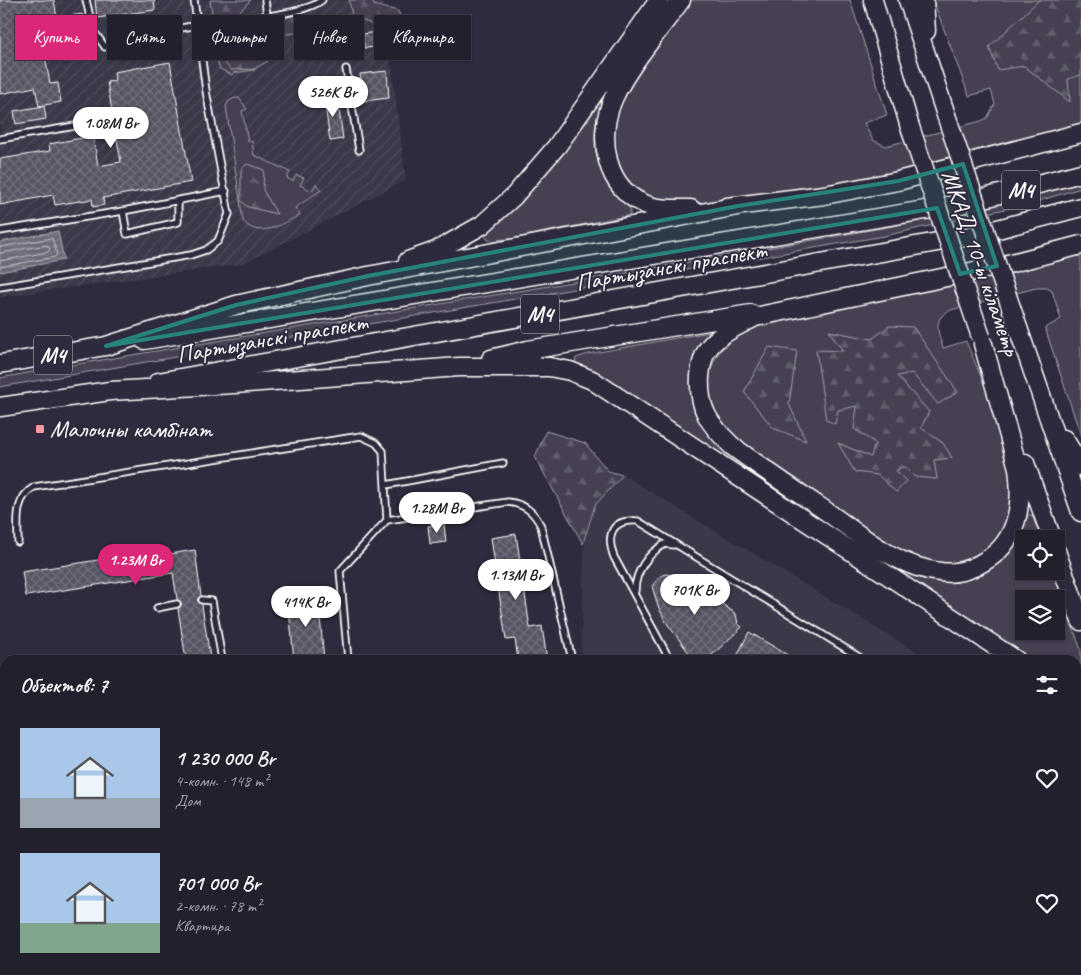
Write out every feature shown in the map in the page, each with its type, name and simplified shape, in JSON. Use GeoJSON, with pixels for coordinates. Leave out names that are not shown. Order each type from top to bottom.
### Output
{"type":"FeatureCollection","features":[{"type":"Feature","properties":{"kind":"main road"},"geometry":{"type":"LineString","coordinates":[[368,276],[436,251],[482,225],[499,211],[557,146],[659,0]]}},
{"type":"Feature","properties":{"kind":"main road"},"geometry":{"type":"LineString","coordinates":[[681,0],[614,97],[605,132],[604,142],[612,174],[638,201],[650,206],[699,209],[824,195],[898,181],[1081,133]]}},
{"type":"Feature","properties":{"kind":"main road","name":"МКАД, 10-ы кіламетр"},"geometry":{"type":"LineString","coordinates":[[908,0],[1081,512]]}},
{"type":"Feature","properties":{"kind":"main road"},"geometry":{"type":"LineString","coordinates":[[924,0],[930,66]]}},
{"type":"Feature","properties":{"kind":"main road","name":"МКАД, 10-ы кіламетр"},"geometry":{"type":"LineString","coordinates":[[873,4],[909,124],[982,341],[1049,530]]}},
{"type":"Feature","properties":{"kind":"main road","name":"Партызанскі праспект"},"geometry":{"type":"LineString","coordinates":[[0,364],[961,204],[1081,174]]}},
{"type":"Feature","properties":{"kind":"main road"},"geometry":{"type":"LineString","coordinates":[[106,346],[236,305],[368,276],[738,206]]}},
{"type":"Feature","properties":{"kind":"main road","name":"Партызанскі праспект"},"geometry":{"type":"LineString","coordinates":[[0,407],[110,391],[954,239],[1081,207]]}},
{"type":"Feature","properties":{"kind":"main road"},"geometry":{"type":"LineString","coordinates":[[982,341],[1018,468],[1021,486],[1018,516],[1006,541],[986,560],[973,568],[956,572],[926,570],[892,556],[748,458],[721,435],[702,407],[700,389],[702,363],[707,350],[716,341],[754,317],[1004,265],[1081,245]]}},
{"type":"Feature","properties":{"kind":"main road"},"geometry":{"type":"LineString","coordinates":[[459,367],[528,350],[840,298]]}},
{"type":"Feature","properties":{"kind":"main road"},"geometry":{"type":"LineString","coordinates":[[110,391],[234,384],[459,367],[549,367],[570,371],[592,380],[1008,655]]}},
{"type":"Feature","properties":{"kind":"main road"},"geometry":{"type":"LineString","coordinates":[[1048,413],[1081,466]]}},
{"type":"Feature","properties":{"kind":"main road"},"geometry":{"type":"LineString","coordinates":[[1065,576],[1081,621]]}},
{"type":"Feature","properties":{"kind":"lane"},"geometry":{"type":"LineString","coordinates":[[86,0],[93,30],[105,47],[192,26]]}},
{"type":"Feature","properties":{"kind":"lane"},"geometry":{"type":"LineString","coordinates":[[194,0],[196,15]]}},
{"type":"Feature","properties":{"kind":"lane"},"geometry":{"type":"LineString","coordinates":[[265,0],[267,15],[307,8],[322,0]]}},
{"type":"Feature","properties":{"kind":"lane"},"geometry":{"type":"LineString","coordinates":[[0,287],[192,255],[206,250],[218,241],[224,232],[229,214],[206,91],[202,60]]}},
{"type":"Feature","properties":{"kind":"lane"},"geometry":{"type":"LineString","coordinates":[[346,69],[359,150]]}},
{"type":"Feature","properties":{"kind":"lane"},"geometry":{"type":"LineString","coordinates":[[0,139],[75,126]]}},
{"type":"Feature","properties":{"kind":"lane"},"geometry":{"type":"LineString","coordinates":[[0,231],[123,211],[226,191]]}},
{"type":"Feature","properties":{"kind":"lane"},"geometry":{"type":"LineString","coordinates":[[123,211],[127,234],[178,222],[178,200]]}},
{"type":"Feature","properties":{"kind":"lane"},"geometry":{"type":"LineString","coordinates":[[18,542],[19,504],[27,491],[34,487],[131,470],[361,436],[376,443],[383,451],[387,520]]}},
{"type":"Feature","properties":{"kind":"lane"},"geometry":{"type":"LineString","coordinates":[[386,485],[503,463]]}},
{"type":"Feature","properties":{"kind":"lane"},"geometry":{"type":"LineString","coordinates":[[348,655],[340,571],[387,520],[508,502],[524,506],[535,515],[541,526],[571,655]]}},
{"type":"Feature","properties":{"kind":"lane"},"geometry":{"type":"LineString","coordinates":[[667,655],[614,557],[610,546],[613,530],[618,524],[628,520],[638,521],[856,655]]}},
{"type":"Feature","properties":{"kind":"lane"},"geometry":{"type":"LineString","coordinates":[[635,593],[635,579],[646,560],[664,544],[678,546]]}},
{"type":"Feature","properties":{"kind":"lane"},"geometry":{"type":"LineString","coordinates":[[202,600],[212,601],[221,655]]}},
{"type":"Feature","properties":{"kind":"lane"},"geometry":{"type":"LineString","coordinates":[[157,608],[177,604]]}},
{"type":"Feature","properties":{"kind":"highlighted area"},"geometry":{"type":"Polygon","coordinates":[[[963,164],[997,266],[960,274],[937,208],[106,346],[236,305],[368,276],[738,206],[898,181],[963,164]]]}},
{"type":"Feature","properties":{"kind":"shaded area"},"geometry":{"type":"Polygon","coordinates":[[[0,0],[383,0],[385,15],[374,15],[374,60],[391,60],[406,180],[242,264],[0,297],[0,0]]]}},
{"type":"Feature","properties":{"kind":"shaded area"},"geometry":{"type":"Polygon","coordinates":[[[623,475],[921,655],[581,655],[584,547],[595,505],[623,475]]]}},
{"type":"Feature","properties":{"kind":"green space"},"geometry":{"type":"Polygon","coordinates":[[[210,0],[251,0],[238,13],[212,14],[210,0]]]}},
{"type":"Feature","properties":{"kind":"green space"},"geometry":{"type":"Polygon","coordinates":[[[349,0],[372,0],[374,5],[398,11],[400,15],[374,15],[374,25],[364,21],[364,15],[352,15],[349,0]]]}},
{"type":"Feature","properties":{"kind":"green space"},"geometry":{"type":"Polygon","coordinates":[[[666,0],[670,0],[602,103],[596,122],[596,150],[599,164],[611,189],[630,208],[630,215],[510,239],[488,240],[485,236],[486,231],[539,182],[563,154],[606,93],[666,0]]]}},
{"type":"Feature","properties":{"kind":"green space"},"geometry":{"type":"Polygon","coordinates":[[[689,0],[850,0],[887,115],[864,123],[873,140],[886,146],[981,121],[987,118],[995,104],[991,90],[969,96],[933,0],[1081,0],[1081,124],[903,173],[698,206],[641,197],[624,181],[612,149],[615,116],[630,83],[689,0]]]}},
{"type":"Feature","properties":{"kind":"green space"},"geometry":{"type":"Polygon","coordinates":[[[1039,0],[1081,0],[1081,75],[1068,79],[1070,102],[1024,66],[998,70],[989,47],[1039,0]]]}},
{"type":"Feature","properties":{"kind":"green space"},"geometry":{"type":"Polygon","coordinates":[[[294,15],[294,33],[284,34],[284,18],[294,15]]]}},
{"type":"Feature","properties":{"kind":"green space"},"geometry":{"type":"Polygon","coordinates":[[[217,60],[253,60],[255,70],[233,73],[232,75],[220,69],[217,60]]]}},
{"type":"Feature","properties":{"kind":"green space"},"geometry":{"type":"Polygon","coordinates":[[[223,61],[268,61],[254,69],[231,70],[223,61]]]}},
{"type":"Feature","properties":{"kind":"green space"},"geometry":{"type":"Polygon","coordinates":[[[239,98],[247,109],[242,111],[248,141],[252,141],[254,155],[290,172],[287,178],[293,181],[296,175],[304,178],[300,185],[312,191],[316,184],[321,190],[295,208],[300,215],[278,226],[263,230],[256,229],[249,227],[243,221],[226,106],[229,101],[239,98]]]}},
{"type":"Feature","properties":{"kind":"green space"},"geometry":{"type":"Polygon","coordinates":[[[247,164],[264,170],[263,190],[277,214],[248,207],[241,201],[241,169],[247,164]]]}},
{"type":"Feature","properties":{"kind":"green space"},"geometry":{"type":"Polygon","coordinates":[[[1081,178],[1081,188],[1032,203],[884,236],[0,387],[0,378],[60,367],[591,279],[916,222],[1012,198],[1081,178]]]}},
{"type":"Feature","properties":{"kind":"green space"},"geometry":{"type":"Polygon","coordinates":[[[1081,254],[1081,436],[1045,328],[1061,319],[1052,291],[1047,288],[1036,288],[951,310],[945,313],[939,321],[938,331],[943,348],[966,341],[998,420],[1011,481],[1010,509],[1000,533],[975,556],[954,563],[939,564],[909,556],[895,549],[746,450],[723,429],[716,418],[709,398],[708,388],[709,377],[716,358],[729,342],[753,327],[795,315],[936,289],[1009,273],[1081,254]]]}},
{"type":"Feature","properties":{"kind":"green space"},"geometry":{"type":"Polygon","coordinates":[[[889,326],[913,327],[958,392],[938,404],[912,373],[897,376],[929,412],[921,428],[943,443],[952,458],[934,460],[937,479],[915,477],[904,466],[896,471],[906,481],[896,492],[878,475],[855,472],[838,443],[871,457],[875,443],[854,429],[857,406],[838,410],[835,424],[826,420],[816,350],[843,351],[829,331],[872,339],[889,326]]]}},
{"type":"Feature","properties":{"kind":"green space"},"geometry":{"type":"Polygon","coordinates":[[[715,331],[699,373],[694,399],[696,412],[702,425],[713,439],[914,574],[928,579],[941,580],[968,576],[1024,515],[1032,515],[1038,530],[1015,530],[1015,580],[1056,580],[1060,590],[1015,590],[1015,640],[1065,640],[1065,605],[1081,650],[1081,655],[1024,655],[624,390],[575,363],[576,358],[588,354],[715,331]]]}},
{"type":"Feature","properties":{"kind":"green space"},"geometry":{"type":"Polygon","coordinates":[[[769,347],[797,351],[789,404],[806,441],[773,428],[744,392],[769,347]]]}},
{"type":"Feature","properties":{"kind":"green space"},"geometry":{"type":"Polygon","coordinates":[[[546,431],[585,443],[608,471],[623,475],[595,505],[583,544],[535,457],[546,431]]]}},
{"type":"Feature","properties":{"kind":"water"},"geometry":{"type":"Polygon","coordinates":[[[58,231],[64,260],[0,272],[0,242],[58,231]]]}},
{"type":"Feature","properties":{"kind":"building"},"geometry":{"type":"Polygon","coordinates":[[[0,0],[54,0],[56,15],[15,15],[15,60],[46,60],[50,84],[58,83],[61,102],[39,106],[35,87],[0,94],[0,0]]]}},
{"type":"Feature","properties":{"kind":"building"},"geometry":{"type":"Polygon","coordinates":[[[95,0],[154,0],[155,10],[107,15],[107,17],[97,18],[95,0]]]}},
{"type":"Feature","properties":{"kind":"building"},"geometry":{"type":"Polygon","coordinates":[[[374,32],[374,47],[364,48],[364,34],[374,32]]]}},
{"type":"Feature","properties":{"kind":"building"},"geometry":{"type":"Polygon","coordinates":[[[170,62],[191,182],[103,198],[104,205],[93,207],[92,199],[55,205],[53,195],[0,205],[0,159],[50,151],[49,144],[93,136],[98,166],[121,162],[107,82],[115,81],[114,72],[170,62]]]}},
{"type":"Feature","properties":{"kind":"building"},"geometry":{"type":"Polygon","coordinates":[[[387,71],[389,98],[363,101],[360,74],[387,71]]]}},
{"type":"Feature","properties":{"kind":"building"},"geometry":{"type":"Polygon","coordinates":[[[337,95],[343,139],[330,141],[324,97],[337,95]]]}},
{"type":"Feature","properties":{"kind":"building"},"geometry":{"type":"Polygon","coordinates":[[[44,106],[46,119],[16,124],[14,111],[44,106]]]}},
{"type":"Feature","properties":{"kind":"building"},"geometry":{"type":"Polygon","coordinates":[[[444,524],[446,542],[430,544],[428,526],[444,524]]]}},
{"type":"Feature","properties":{"kind":"building"},"geometry":{"type":"Polygon","coordinates":[[[516,534],[530,628],[542,626],[546,655],[517,655],[515,639],[506,640],[491,538],[516,534]]]}},
{"type":"Feature","properties":{"kind":"building"},"geometry":{"type":"Polygon","coordinates":[[[168,549],[169,554],[195,550],[201,596],[197,600],[202,605],[210,655],[185,655],[178,609],[182,604],[177,599],[173,573],[26,596],[22,572],[168,549]]]}},
{"type":"Feature","properties":{"kind":"building"},"geometry":{"type":"Polygon","coordinates":[[[666,574],[677,576],[703,590],[736,614],[738,624],[742,627],[712,655],[691,655],[666,622],[658,606],[652,586],[660,576],[666,574]]]}},
{"type":"Feature","properties":{"kind":"building"},"geometry":{"type":"Polygon","coordinates":[[[318,595],[324,655],[294,655],[288,599],[318,595]]]}},
{"type":"Feature","properties":{"kind":"building"},"geometry":{"type":"Polygon","coordinates":[[[749,632],[788,655],[738,655],[749,632]]]}},
{"type":"Feature","properties":{"kind":"place","name":"Малочны камбінат"},"geometry":{"type":"Point","coordinates":[40,429]}}]}
